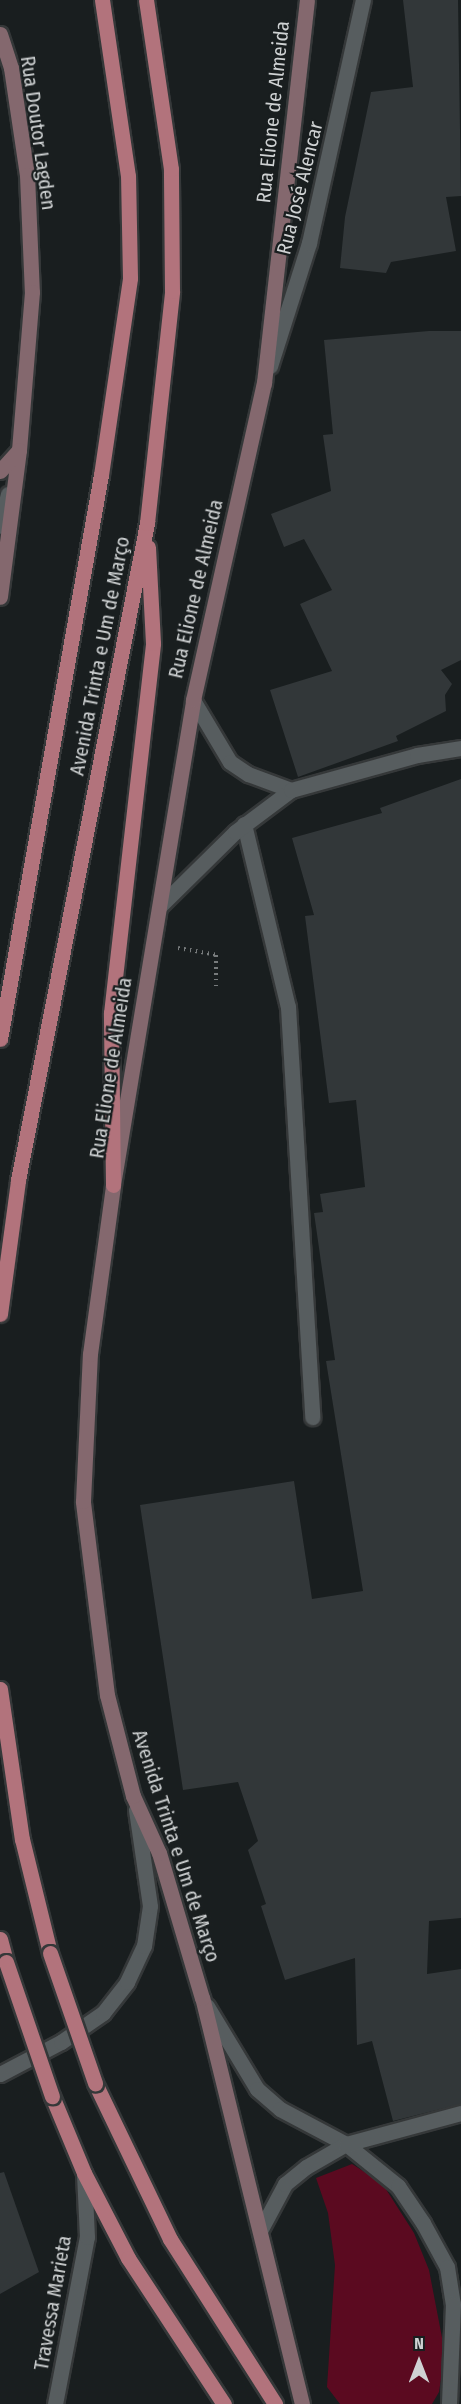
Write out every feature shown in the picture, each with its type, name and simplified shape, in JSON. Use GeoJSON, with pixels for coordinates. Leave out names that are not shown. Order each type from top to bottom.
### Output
{"type":"FeatureCollection","features":[{"type":"Feature","properties":{"kind":"main road","name":"Avenida Trinta e Um de Março"},"geometry":{"type":"LineString","coordinates":[[0,1039],[101,475],[130,278],[128,176],[102,0]]}},
{"type":"Feature","properties":{"kind":"main road","name":"Avenida Trinta e Um de Março"},"geometry":{"type":"LineString","coordinates":[[0,1314],[18,1180],[147,523],[172,280],[171,169],[146,0]]}},
{"type":"Feature","properties":{"kind":"main road","name":"Rua Elione de Almeida"},"geometry":{"type":"LineString","coordinates":[[113,1185],[193,700],[264,383],[307,0]]}},
{"type":"Feature","properties":{"kind":"main road","name":"Rua Doutor Lagden"},"geometry":{"type":"LineString","coordinates":[[0,34],[11,68],[27,175],[32,280],[19,450],[0,597]]}},
{"type":"Feature","properties":{"kind":"main road"},"geometry":{"type":"LineString","coordinates":[[0,471],[19,450]]}},
{"type":"Feature","properties":{"kind":"main road"},"geometry":{"type":"LineString","coordinates":[[113,1185],[111,1013],[153,642],[147,523]]}},
{"type":"Feature","properties":{"kind":"main road","name":"Avenida Trinta e Um de Março"},"geometry":{"type":"LineString","coordinates":[[113,1185],[90,1354],[83,1502],[107,1695],[134,1796],[159,1852],[202,1998],[261,2229],[302,2404]]}},
{"type":"Feature","properties":{"kind":"main road"},"geometry":{"type":"LineString","coordinates":[[0,1689],[22,1839],[50,1953],[94,2083],[170,2239],[275,2404]]}},
{"type":"Feature","properties":{"kind":"main road"},"geometry":{"type":"LineString","coordinates":[[0,1939],[52,2096],[84,2173],[128,2258],[224,2404]]}},
{"type":"Feature","properties":{"kind":"street","name":"Rua José Alencar"},"geometry":{"type":"LineString","coordinates":[[264,383],[309,243],[363,0]]}},
{"type":"Feature","properties":{"kind":"street"},"geometry":{"type":"LineString","coordinates":[[0,526],[19,450]]}},
{"type":"Feature","properties":{"kind":"street"},"geometry":{"type":"LineString","coordinates":[[193,700],[230,762],[248,774],[291,790]]}},
{"type":"Feature","properties":{"kind":"street"},"geometry":{"type":"LineString","coordinates":[[160,906],[244,825],[291,790],[461,748]]}},
{"type":"Feature","properties":{"kind":"street"},"geometry":{"type":"LineString","coordinates":[[244,825],[288,1007],[312,1418]]}},
{"type":"Feature","properties":{"kind":"street"},"geometry":{"type":"LineString","coordinates":[[0,2074],[61,2042],[103,2013],[127,1982],[144,1946],[150,1906],[134,1796]]}},
{"type":"Feature","properties":{"kind":"street"},"geometry":{"type":"LineString","coordinates":[[202,1998],[257,2089],[280,2109],[346,2144],[399,2186],[447,2267],[454,2345],[449,2404]]}},
{"type":"Feature","properties":{"kind":"street"},"geometry":{"type":"LineString","coordinates":[[261,2229],[285,2184],[346,2144],[461,2113]]}},
{"type":"Feature","properties":{"kind":"street","name":"Travessa Marieta"},"geometry":{"type":"LineString","coordinates":[[55,2404],[87,2237],[84,2173]]}},
{"type":"Feature","properties":{"kind":"path"},"geometry":{"type":"LineString","coordinates":[[153,943],[216,955],[216,990]]}},
{"type":"Feature","properties":{"kind":"shaded area"},"geometry":{"type":"Polygon","coordinates":[[[352,2164],[382,2183],[414,2233],[429,2270],[445,2353],[439,2392],[432,2404],[340,2404],[327,2387],[335,2265],[328,2213],[316,2178],[352,2164]]]}},
{"type":"Feature","properties":{"kind":"building"},"geometry":{"type":"Polygon","coordinates":[[[403,0],[458,0],[461,196],[446,197],[456,251],[391,262],[386,273],[340,268],[345,217],[371,92],[413,87],[403,0]]]}},
{"type":"Feature","properties":{"kind":"building"},"geometry":{"type":"Polygon","coordinates":[[[429,331],[461,331],[461,660],[441,670],[452,684],[445,695],[446,711],[396,736],[398,741],[298,777],[270,690],[332,671],[300,604],[332,590],[304,539],[284,547],[271,514],[331,491],[323,435],[333,434],[324,340],[429,331]]]}},
{"type":"Feature","properties":{"kind":"building"},"geometry":{"type":"Polygon","coordinates":[[[461,779],[461,1918],[429,1921],[427,1974],[461,1969],[461,2104],[393,2121],[372,2041],[357,2045],[355,1958],[285,1980],[261,1906],[266,1904],[248,1850],[258,1841],[238,1782],[183,1790],[140,1505],[294,1481],[312,1599],[363,1591],[326,1361],[335,1360],[314,1213],[323,1212],[320,1194],[365,1187],[356,1100],[329,1103],[305,916],[314,915],[292,838],[382,813],[380,808],[461,779]]]}},
{"type":"Feature","properties":{"kind":"building"},"geometry":{"type":"Polygon","coordinates":[[[4,2172],[39,2272],[0,2294],[0,2173],[4,2172]]]}}]}
